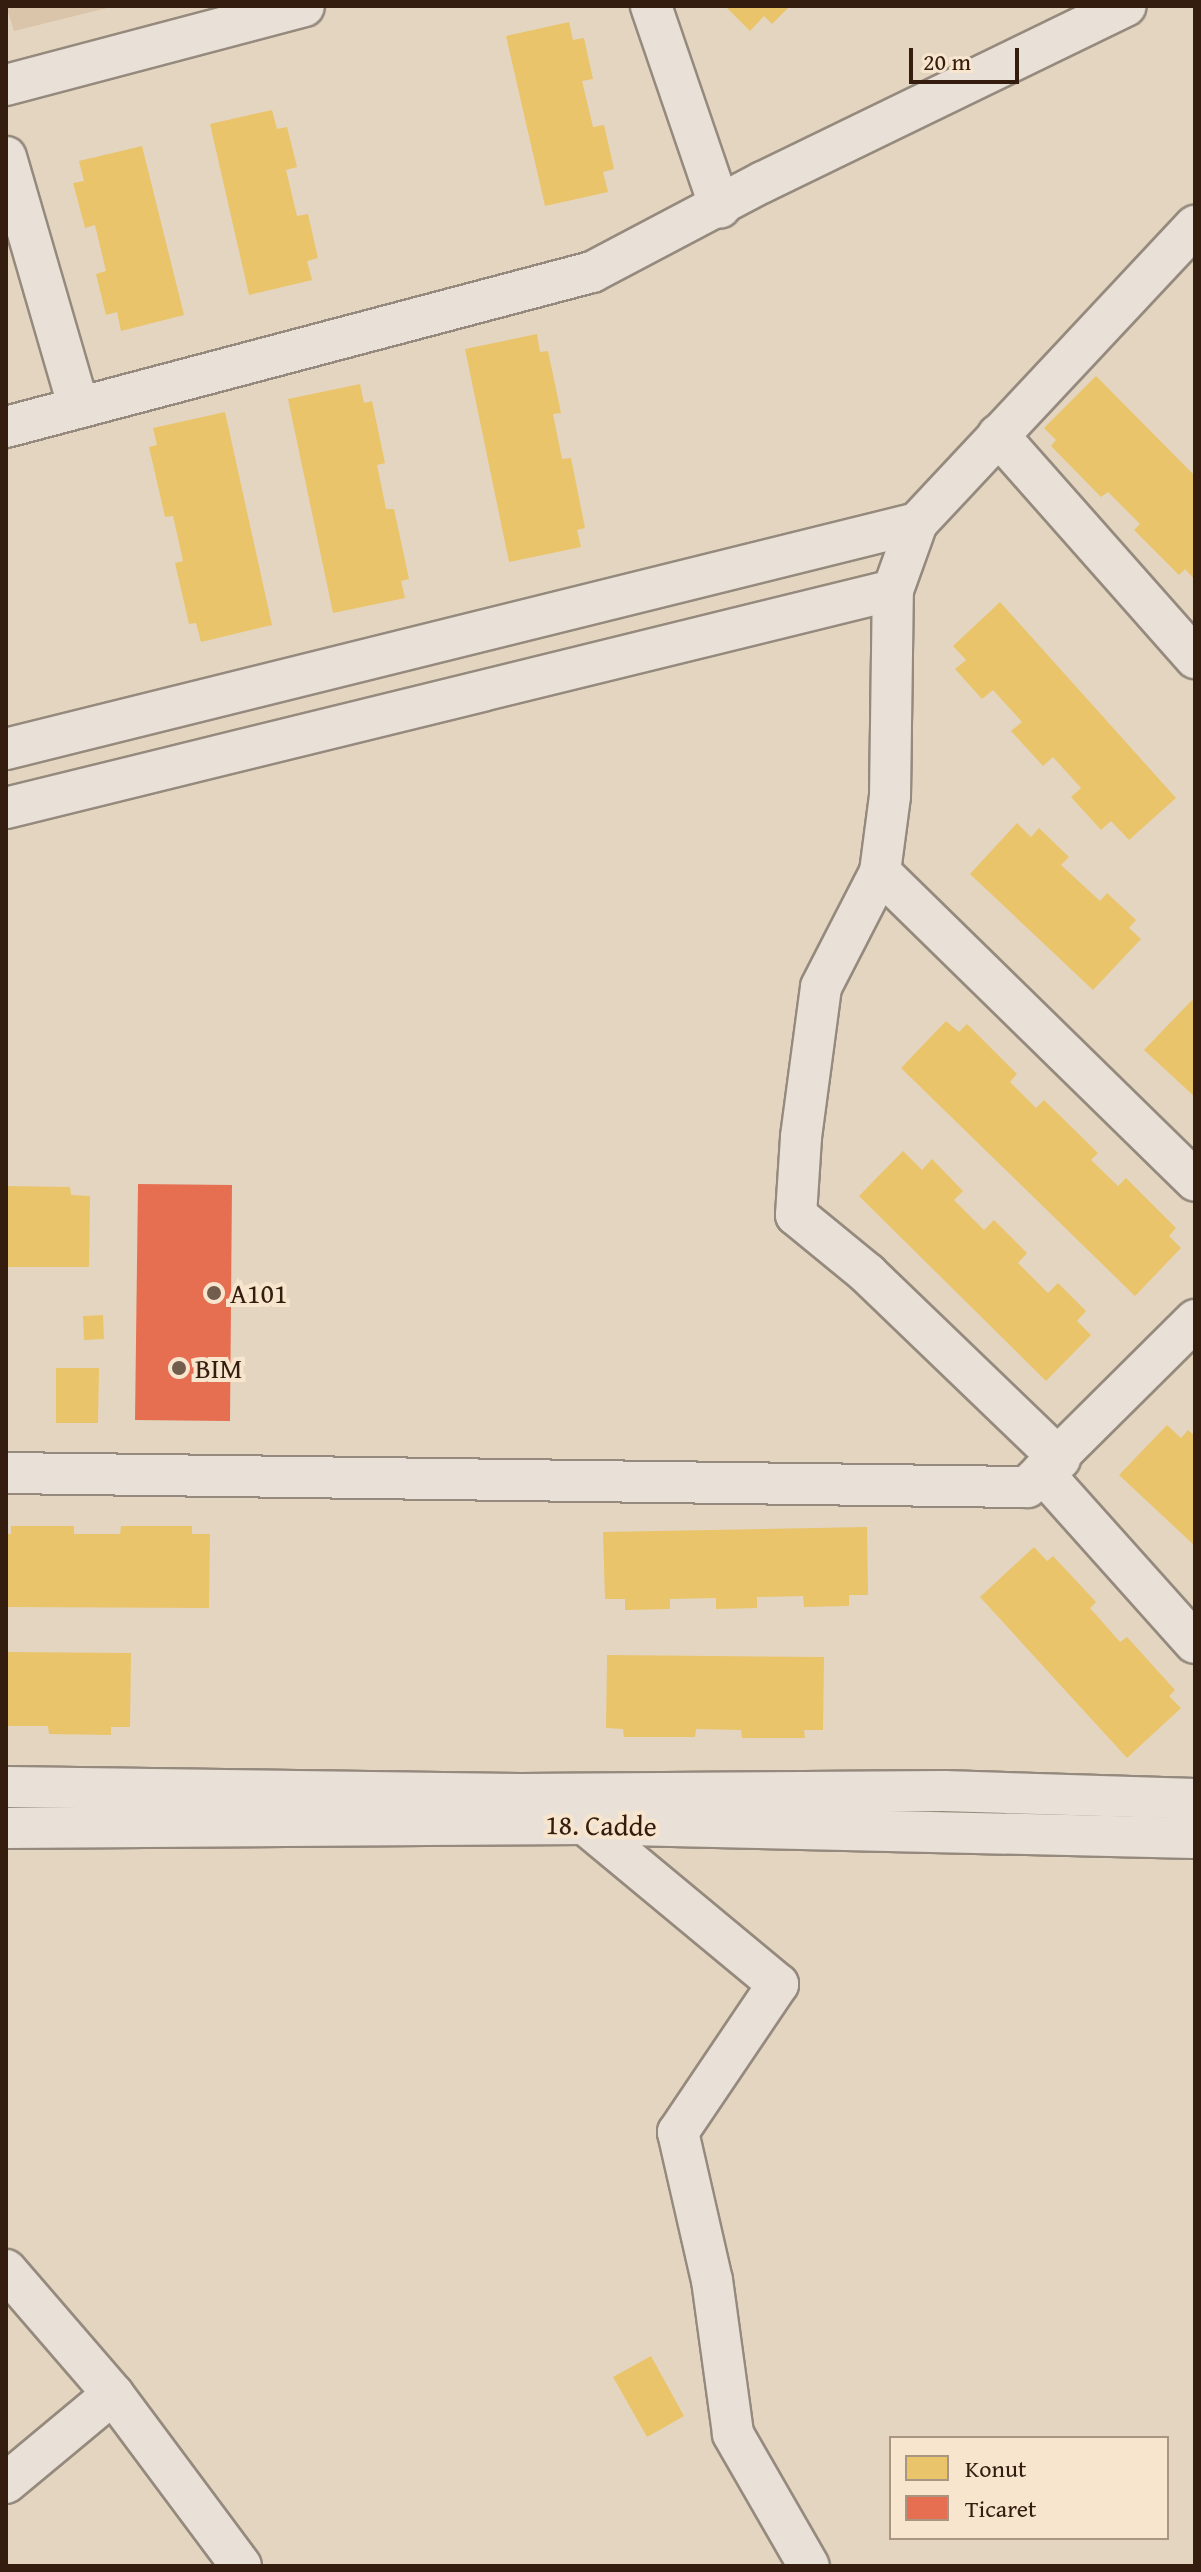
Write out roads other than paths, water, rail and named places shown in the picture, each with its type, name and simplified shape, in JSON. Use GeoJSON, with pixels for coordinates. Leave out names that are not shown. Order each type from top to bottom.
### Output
{"type":"FeatureCollection","features":[{"type":"Feature","properties":{"kind":"street"},"geometry":{"type":"LineString","coordinates":[[6,85],[304,6]]}},
{"type":"Feature","properties":{"kind":"street"},"geometry":{"type":"LineString","coordinates":[[651,6],[720,208]]}},
{"type":"Feature","properties":{"kind":"street"},"geometry":{"type":"LineString","coordinates":[[6,427],[592,272],[1125,6]]}},
{"type":"Feature","properties":{"kind":"street"},"geometry":{"type":"LineString","coordinates":[[6,157],[79,408]]}},
{"type":"Feature","properties":{"kind":"street"},"geometry":{"type":"LineString","coordinates":[[1195,226],[917,523],[893,590],[890,796],[880,872],[821,987],[796,1215],[868,1274],[1051,1466],[1195,1643]]}},
{"type":"Feature","properties":{"kind":"street"},"geometry":{"type":"LineString","coordinates":[[998,435],[1195,658]]}},
{"type":"Feature","properties":{"kind":"street"},"geometry":{"type":"LineString","coordinates":[[6,749],[917,523]]}},
{"type":"Feature","properties":{"kind":"street"},"geometry":{"type":"LineString","coordinates":[[6,808],[893,590]]}},
{"type":"Feature","properties":{"kind":"street"},"geometry":{"type":"LineString","coordinates":[[880,872],[1195,1181]]}},
{"type":"Feature","properties":{"kind":"street"},"geometry":{"type":"LineString","coordinates":[[6,1473],[1027,1487],[1195,1320]]}},
{"type":"Feature","properties":{"kind":"street","name":"18. Cadde"},"geometry":{"type":"LineString","coordinates":[[6,1787],[507,1794],[944,1791],[1195,1799]]}},
{"type":"Feature","properties":{"kind":"street"},"geometry":{"type":"LineString","coordinates":[[585,1824],[778,1984],[678,2132],[712,2280],[733,2434],[809,2566]]}},
{"type":"Feature","properties":{"kind":"street","name":"18. Cadde"},"geometry":{"type":"LineString","coordinates":[[6,1828],[585,1824],[1195,1838]]}},
{"type":"Feature","properties":{"kind":"street"},"geometry":{"type":"LineString","coordinates":[[6,2270],[113,2394],[241,2566]]}},
{"type":"Feature","properties":{"kind":"street"},"geometry":{"type":"LineString","coordinates":[[6,2483],[113,2394]]}},
{"type":"Feature","properties":{"kind":"place","name":"A101"},"geometry":{"type":"Point","coordinates":[214,1293]}},
{"type":"Feature","properties":{"kind":"place","name":"BIM"},"geometry":{"type":"Point","coordinates":[179,1368]}}]}
